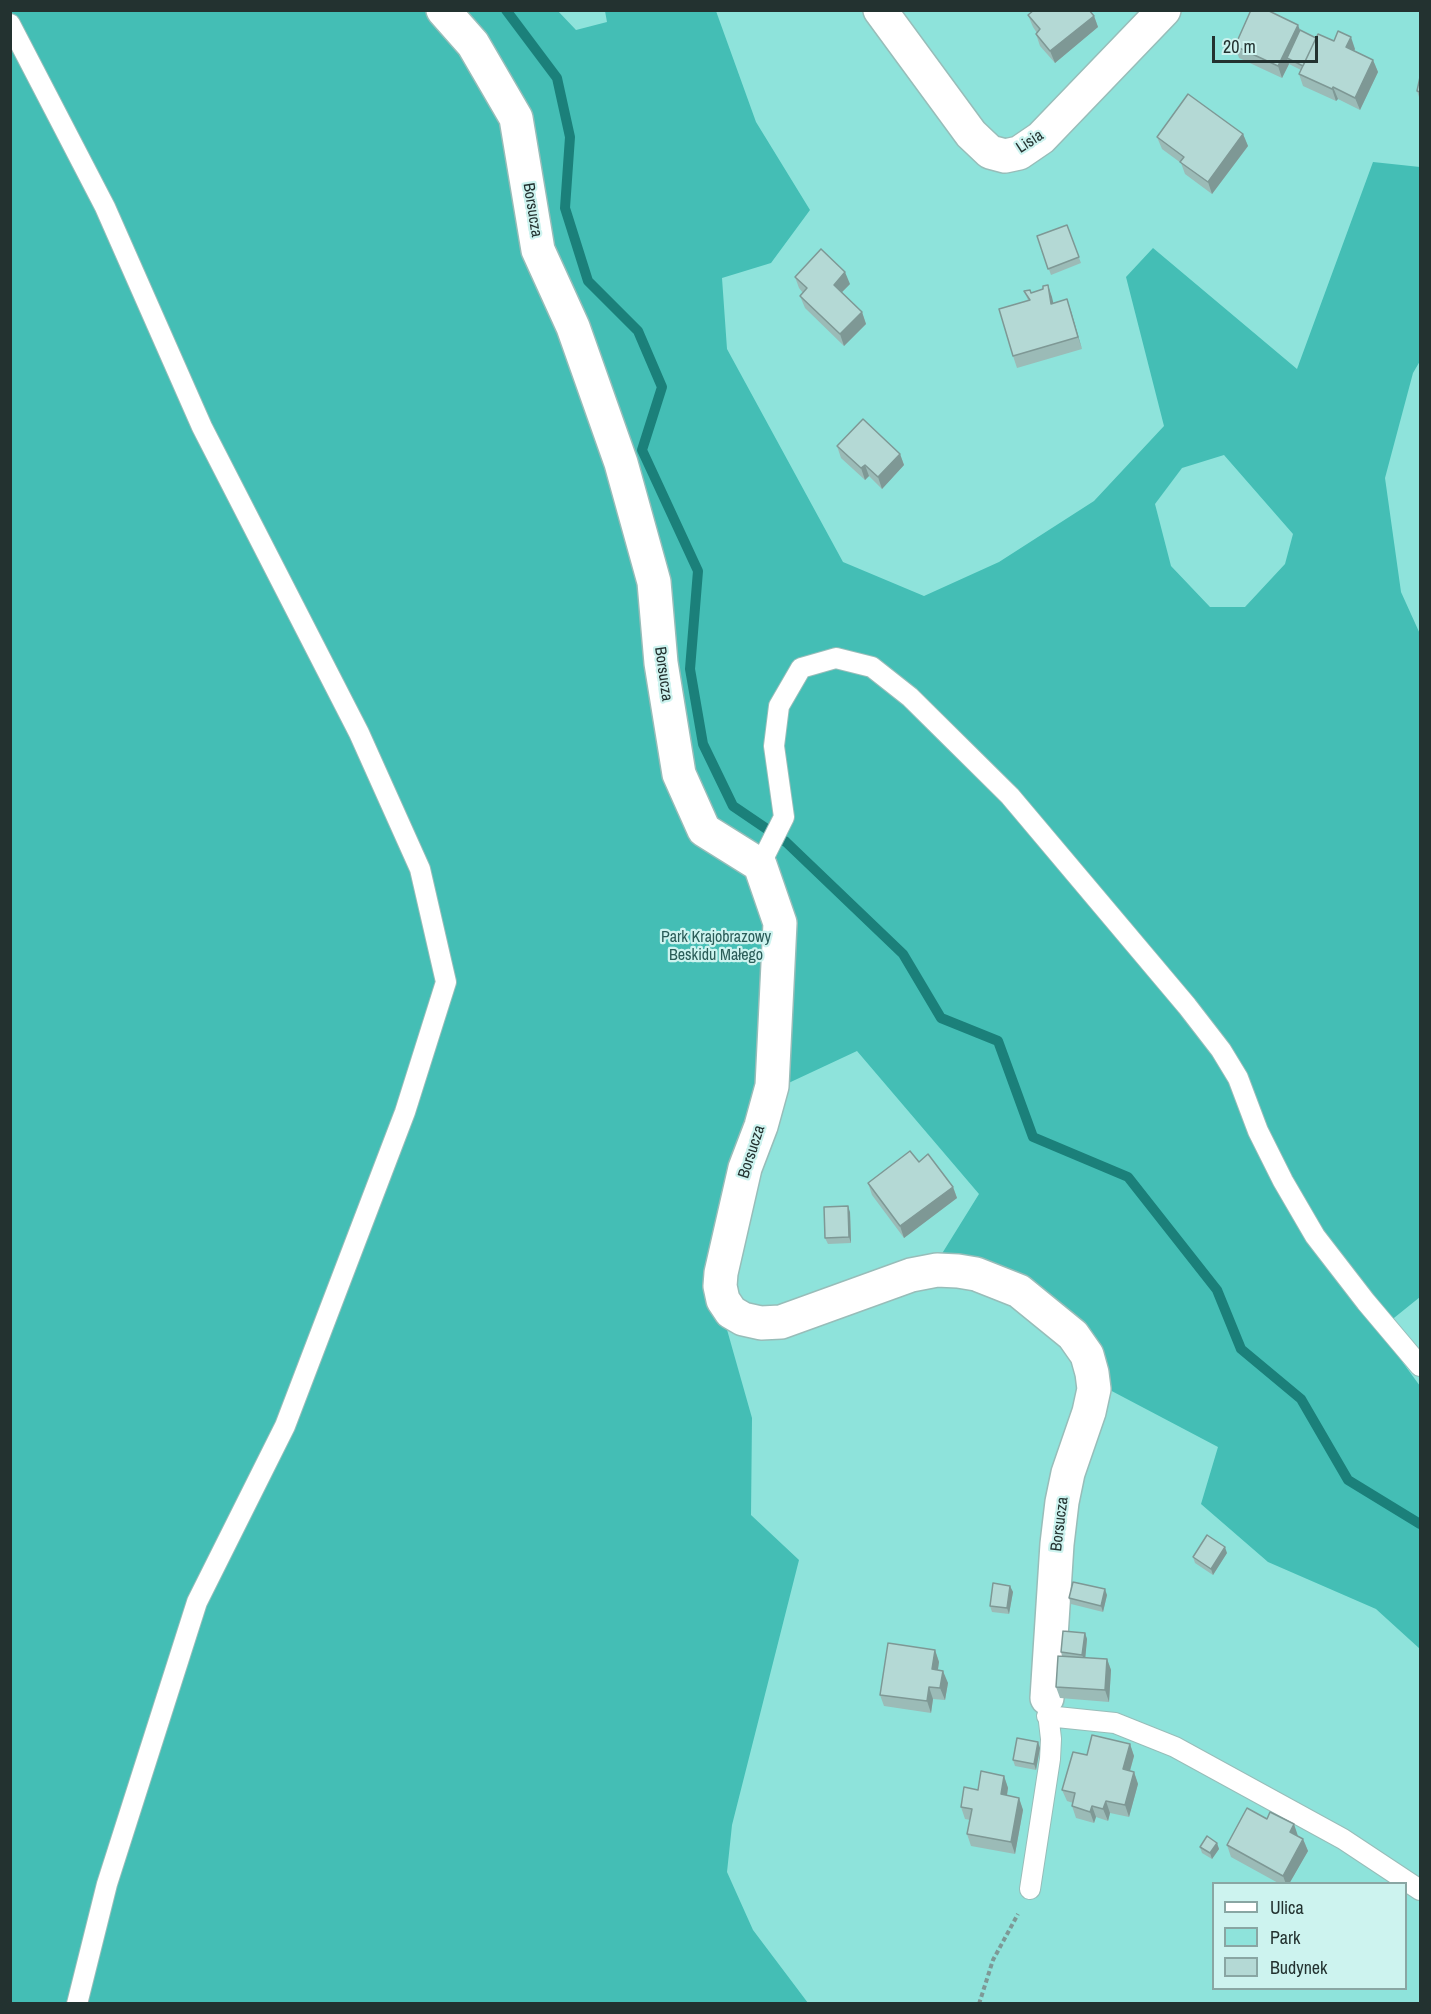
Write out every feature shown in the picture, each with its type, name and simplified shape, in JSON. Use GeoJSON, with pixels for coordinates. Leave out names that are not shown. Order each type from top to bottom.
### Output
{"type":"FeatureCollection","features":[{"type":"Feature","properties":{"kind":"street","name":"Borsucza"},"geometry":{"type":"LineString","coordinates":[[443,10],[473,44],[516,118],[529,185],[538,250],[573,327],[618,453],[654,582],[661,663],[679,774],[704,830],[765,856],[780,923],[772,1086],[762,1126],[745,1168],[721,1274],[720,1286],[723,1300],[731,1312],[743,1319],[761,1323],[781,1322],[911,1275],[937,1270],[958,1271],[976,1274],[1019,1291],[1073,1335],[1087,1355],[1094,1389],[1089,1412],[1068,1473],[1062,1502],[1057,1544],[1047,1707]]}},
{"type":"Feature","properties":{"kind":"street","name":"Lisia"},"geometry":{"type":"LineString","coordinates":[[880,10],[971,134],[990,152],[1005,156],[1019,153],[1041,138],[1164,10]]}},
{"type":"Feature","properties":{"kind":"lane"},"geometry":{"type":"LineString","coordinates":[[10,24],[105,207],[202,427],[364,743],[420,870],[446,982],[405,1112],[285,1426],[197,1602],[107,1884],[77,2004]]}},
{"type":"Feature","properties":{"kind":"lane"},"geometry":{"type":"LineString","coordinates":[[765,856],[784,817],[774,746],[779,705],[801,668],[836,658],[872,667],[910,697],[1010,796],[1187,1006],[1239,1077],[1258,1131],[1283,1181],[1315,1236],[1420,1366]]}},
{"type":"Feature","properties":{"kind":"lane"},"geometry":{"type":"LineString","coordinates":[[1047,1707],[1115,1723],[1175,1747],[1343,1839],[1420,1890]]}},
{"type":"Feature","properties":{"kind":"lane","name":"Borsucza"},"geometry":{"type":"LineString","coordinates":[[1030,1888],[1050,1759],[1051,1739],[1047,1707]]}},
{"type":"Feature","properties":{"kind":"path"},"geometry":{"type":"LineString","coordinates":[[979,2004],[993,1960],[1030,1888]]}},
{"type":"Feature","properties":{"kind":"green space","name":"Park Krajobrazowy Beskidu Małego"},"geometry":{"type":"Polygon","coordinates":[[[557,10],[576,30],[607,22],[605,11],[716,11],[756,122],[810,210],[771,263],[722,278],[727,349],[843,562],[924,596],[999,562],[1094,501],[1164,426],[1126,277],[1153,248],[1297,369],[1373,162],[1420,167],[1420,361],[1413,373],[1385,478],[1401,592],[1420,634],[1420,1297],[1379,1330],[1420,1386],[1420,1649],[1376,1609],[1268,1562],[1201,1504],[1218,1447],[1106,1388],[1093,1343],[1071,1311],[1031,1285],[938,1260],[979,1194],[857,1051],[780,1087],[722,1312],[752,1418],[751,1515],[799,1560],[732,1825],[727,1872],[753,1930],[808,2003],[11,2004],[11,11],[557,10]],[[1224,455],[1182,468],[1155,504],[1171,566],[1210,607],[1245,607],[1285,564],[1293,534],[1224,455]]]}},
{"type":"Feature","properties":{"kind":"green space","name":"Park Krajobrazowy Beskidu Małego"},"geometry":{"type":"Polygon","coordinates":[[[11,11],[1420,11],[1420,2003],[11,2004],[11,11]]]}},
{"type":"Feature","properties":{"kind":"building"},"geometry":{"type":"Polygon","coordinates":[[[1034,10],[1089,10],[1094,16],[1050,51],[1036,34],[1040,29],[1028,15],[1034,10]]]}},
{"type":"Feature","properties":{"kind":"building"},"geometry":{"type":"Polygon","coordinates":[[[1251,10],[1267,10],[1298,25],[1278,66],[1235,46],[1251,10]]]}},
{"type":"Feature","properties":{"kind":"building"},"geometry":{"type":"Polygon","coordinates":[[[1300,30],[1316,38],[1303,66],[1287,58],[1300,30]]]}},
{"type":"Feature","properties":{"kind":"building"},"geometry":{"type":"Polygon","coordinates":[[[1338,31],[1351,37],[1346,47],[1373,60],[1355,98],[1299,74],[1318,34],[1334,41],[1338,31]]]}},
{"type":"Feature","properties":{"kind":"building"},"geometry":{"type":"Polygon","coordinates":[[[1188,94],[1243,134],[1208,182],[1180,162],[1184,157],[1157,137],[1188,94]]]}},
{"type":"Feature","properties":{"kind":"building"},"geometry":{"type":"Polygon","coordinates":[[[1067,225],[1079,257],[1048,269],[1037,236],[1067,225]]]}},
{"type":"Feature","properties":{"kind":"building"},"geometry":{"type":"Polygon","coordinates":[[[821,249],[845,272],[834,285],[862,312],[840,334],[800,296],[807,288],[795,277],[821,249]]]}},
{"type":"Feature","properties":{"kind":"building"},"geometry":{"type":"Polygon","coordinates":[[[1048,285],[1051,304],[1067,299],[1078,337],[1013,356],[999,309],[1030,300],[1024,291],[1030,290],[1031,293],[1048,285]]]}},
{"type":"Feature","properties":{"kind":"building"},"geometry":{"type":"Polygon","coordinates":[[[863,419],[900,454],[878,477],[865,465],[861,468],[837,446],[863,419]]]}},
{"type":"Feature","properties":{"kind":"building"},"geometry":{"type":"Polygon","coordinates":[[[910,1151],[919,1162],[928,1154],[953,1187],[900,1226],[868,1183],[910,1151]]]}},
{"type":"Feature","properties":{"kind":"building"},"geometry":{"type":"Polygon","coordinates":[[[848,1206],[849,1237],[825,1238],[824,1207],[848,1206]]]}},
{"type":"Feature","properties":{"kind":"building"},"geometry":{"type":"Polygon","coordinates":[[[1207,1535],[1225,1547],[1211,1569],[1193,1557],[1207,1535]]]}},
{"type":"Feature","properties":{"kind":"building"},"geometry":{"type":"Polygon","coordinates":[[[1073,1582],[1105,1589],[1101,1606],[1069,1598],[1073,1582]]]}},
{"type":"Feature","properties":{"kind":"building"},"geometry":{"type":"Polygon","coordinates":[[[993,1583],[1010,1586],[1007,1608],[990,1606],[993,1583]]]}},
{"type":"Feature","properties":{"kind":"building"},"geometry":{"type":"Polygon","coordinates":[[[1063,1631],[1085,1633],[1082,1655],[1061,1652],[1063,1631]]]}},
{"type":"Feature","properties":{"kind":"building"},"geometry":{"type":"Polygon","coordinates":[[[888,1643],[935,1650],[932,1669],[943,1671],[940,1688],[929,1687],[927,1701],[880,1695],[888,1643]]]}},
{"type":"Feature","properties":{"kind":"building"},"geometry":{"type":"Polygon","coordinates":[[[1058,1656],[1107,1659],[1105,1690],[1056,1687],[1058,1656]]]}},
{"type":"Feature","properties":{"kind":"building"},"geometry":{"type":"Polygon","coordinates":[[[1092,1735],[1130,1744],[1123,1769],[1134,1772],[1125,1805],[1106,1801],[1103,1809],[1092,1806],[1090,1812],[1072,1806],[1075,1793],[1062,1790],[1073,1752],[1087,1755],[1092,1735]]]}},
{"type":"Feature","properties":{"kind":"building"},"geometry":{"type":"Polygon","coordinates":[[[1017,1738],[1038,1742],[1034,1764],[1013,1760],[1017,1738]]]}},
{"type":"Feature","properties":{"kind":"building"},"geometry":{"type":"Polygon","coordinates":[[[981,1771],[1004,1776],[1001,1794],[1019,1798],[1011,1842],[967,1834],[972,1809],[961,1807],[964,1787],[978,1790],[981,1771]]]}},
{"type":"Feature","properties":{"kind":"building"},"geometry":{"type":"Polygon","coordinates":[[[1247,1808],[1267,1819],[1270,1812],[1294,1824],[1290,1832],[1303,1839],[1283,1876],[1227,1845],[1247,1808]]]}},
{"type":"Feature","properties":{"kind":"building"},"geometry":{"type":"Polygon","coordinates":[[[1207,1836],[1217,1843],[1210,1853],[1200,1847],[1207,1836]]]}},
{"type":"Feature","properties":{"kind":"waterway"},"geometry":{"type":"LineString","coordinates":[[506,10],[557,78],[570,137],[565,208],[588,281],[638,331],[662,387],[642,450],[698,571],[690,669],[703,744],[733,806],[786,842],[903,954],[941,1018],[998,1041],[1033,1137],[1128,1177],[1217,1290],[1241,1349],[1301,1399],[1348,1480],[1420,1524]]}}]}
